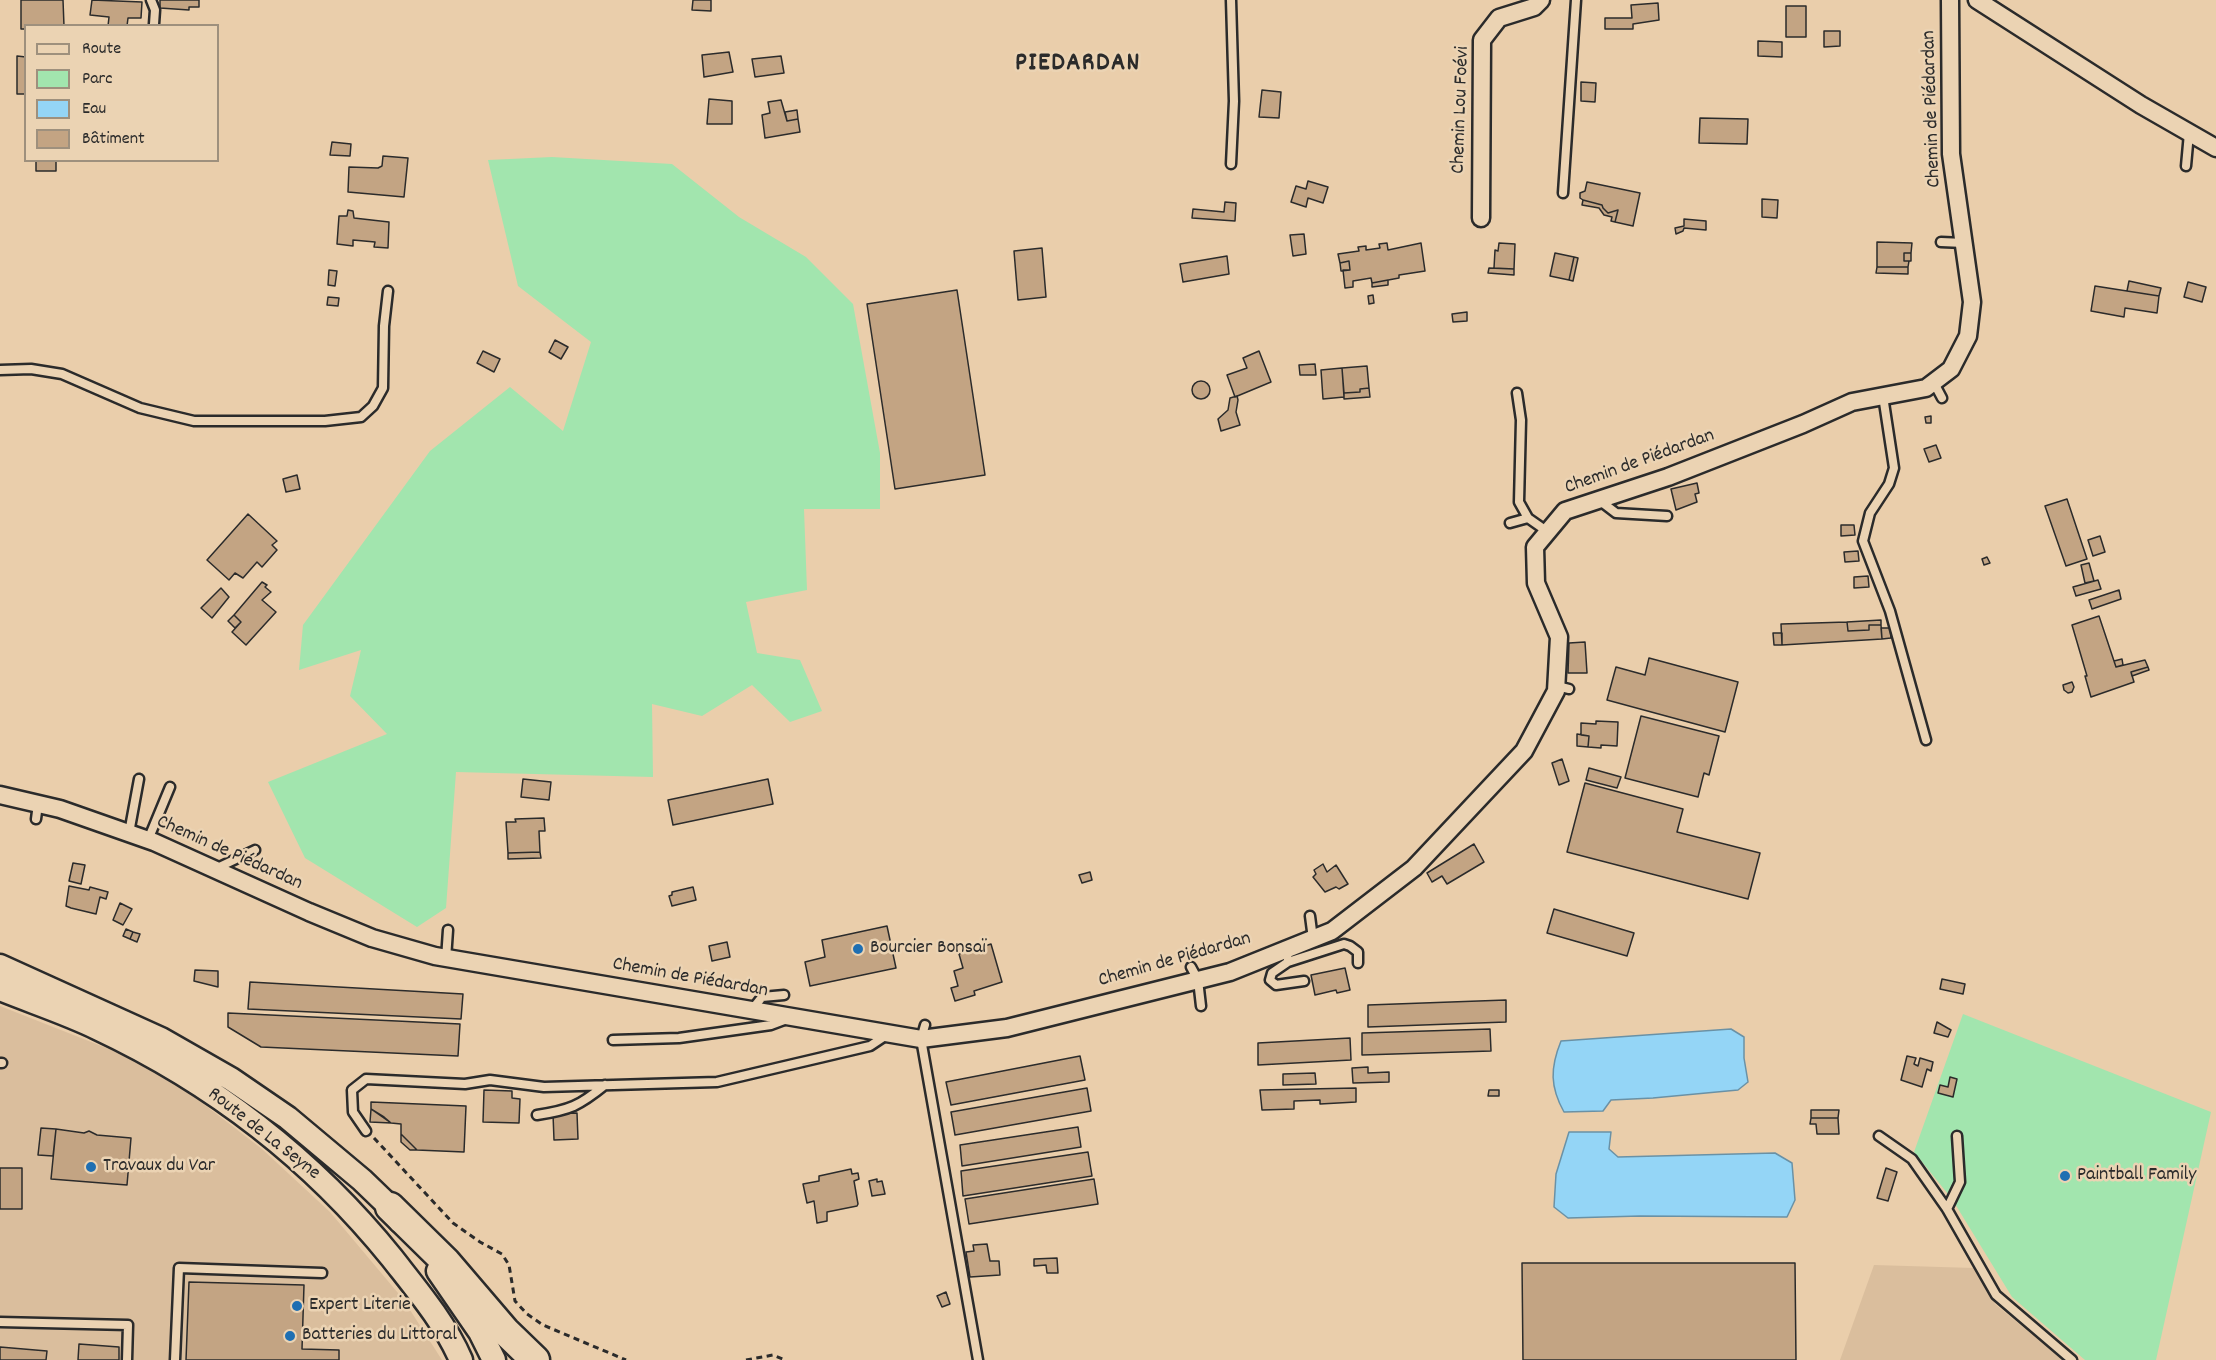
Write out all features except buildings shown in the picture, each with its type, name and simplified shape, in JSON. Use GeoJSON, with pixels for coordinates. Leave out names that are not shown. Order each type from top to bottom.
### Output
{"type":"FeatureCollection","features":[{"type":"Feature","properties":{"kind":"highway"},"geometry":{"type":"LineString","coordinates":[[390,1207],[446,1262],[505,1331],[535,1360]]}},
{"type":"Feature","properties":{"kind":"main road","name":"Route de La Seyne"},"geometry":{"type":"LineString","coordinates":[[0,966],[161,1039],[231,1080],[288,1118],[362,1180],[390,1207],[459,1300],[480,1332],[494,1360]]}},
{"type":"Feature","properties":{"kind":"main road","name":"Route de La Seyne"},"geometry":{"type":"LineString","coordinates":[[0,989],[97,1028],[168,1065],[225,1101],[273,1137],[329,1187],[367,1226],[437,1319],[461,1360]]}},
{"type":"Feature","properties":{"kind":"street","name":"Chemin Lou Foévi"},"geometry":{"type":"LineString","coordinates":[[1480,218],[1482,40],[1499,18],[1534,7],[1540,0]]}},
{"type":"Feature","properties":{"kind":"street","name":"Chemin de Piédardan"},"geometry":{"type":"LineString","coordinates":[[0,795],[37,812],[60,809],[129,833],[372,938],[446,959],[888,1034],[1007,1028],[1194,974],[1230,972],[1287,956],[1313,939],[1332,931],[1414,868],[1524,751],[1556,691],[1563,690],[1559,637],[1536,583],[1535,547],[1565,511],[1668,477],[1803,424],[1852,402],[1926,388],[1951,369],[1968,336],[1972,302],[1951,154],[1950,0]]}},
{"type":"Feature","properties":{"kind":"street"},"geometry":{"type":"LineString","coordinates":[[1977,0],[2140,105],[2216,148]]}},
{"type":"Feature","properties":{"kind":"lane"},"geometry":{"type":"LineString","coordinates":[[151,0],[155,10],[154,24]]}},
{"type":"Feature","properties":{"kind":"lane"},"geometry":{"type":"LineString","coordinates":[[1231,0],[1234,101],[1231,164]]}},
{"type":"Feature","properties":{"kind":"lane"},"geometry":{"type":"LineString","coordinates":[[1563,193],[1576,0]]}},
{"type":"Feature","properties":{"kind":"lane"},"geometry":{"type":"LineString","coordinates":[[2186,166],[2189,133]]}},
{"type":"Feature","properties":{"kind":"lane"},"geometry":{"type":"LineString","coordinates":[[1941,242],[1964,243]]}},
{"type":"Feature","properties":{"kind":"lane"},"geometry":{"type":"LineString","coordinates":[[0,370],[31,369],[62,374],[140,408],[194,421],[325,421],[361,417],[373,406],[383,388],[384,326],[388,291]]}},
{"type":"Feature","properties":{"kind":"lane"},"geometry":{"type":"LineString","coordinates":[[1934,383],[1942,398]]}},
{"type":"Feature","properties":{"kind":"lane"},"geometry":{"type":"LineString","coordinates":[[1517,393],[1521,420],[1519,502],[1528,518],[1548,532]]}},
{"type":"Feature","properties":{"kind":"lane"},"geometry":{"type":"LineString","coordinates":[[1883,396],[1894,468],[1889,484],[1870,513],[1863,541],[1890,610],[1926,740]]}},
{"type":"Feature","properties":{"kind":"lane"},"geometry":{"type":"LineString","coordinates":[[1599,500],[1616,513],[1667,516]]}},
{"type":"Feature","properties":{"kind":"lane"},"geometry":{"type":"LineString","coordinates":[[1510,523],[1528,518]]}},
{"type":"Feature","properties":{"kind":"lane"},"geometry":{"type":"LineString","coordinates":[[129,833],[139,779]]}},
{"type":"Feature","properties":{"kind":"lane"},"geometry":{"type":"LineString","coordinates":[[148,840],[170,787]]}},
{"type":"Feature","properties":{"kind":"lane"},"geometry":{"type":"LineString","coordinates":[[215,870],[255,850]]}},
{"type":"Feature","properties":{"kind":"lane"},"geometry":{"type":"LineString","coordinates":[[1310,916],[1313,939]]}},
{"type":"Feature","properties":{"kind":"lane"},"geometry":{"type":"LineString","coordinates":[[446,959],[448,930]]}},
{"type":"Feature","properties":{"kind":"lane"},"geometry":{"type":"LineString","coordinates":[[1304,981],[1276,985],[1270,980],[1272,973],[1287,956],[1344,944],[1358,952],[1358,963]]}},
{"type":"Feature","properties":{"kind":"lane"},"geometry":{"type":"LineString","coordinates":[[1194,974],[1201,1006]]}},
{"type":"Feature","properties":{"kind":"lane"},"geometry":{"type":"LineString","coordinates":[[751,1011],[762,997],[784,995]]}},
{"type":"Feature","properties":{"kind":"lane"},"geometry":{"type":"LineString","coordinates":[[613,1040],[679,1038],[771,1025],[790,1017]]}},
{"type":"Feature","properties":{"kind":"lane"},"geometry":{"type":"LineString","coordinates":[[923,1032],[978,1360]]}},
{"type":"Feature","properties":{"kind":"lane"},"geometry":{"type":"LineString","coordinates":[[366,1131],[353,1112],[352,1090],[366,1080],[465,1084],[490,1080],[544,1087],[717,1082],[870,1046],[888,1034]]}},
{"type":"Feature","properties":{"kind":"lane"},"geometry":{"type":"LineString","coordinates":[[537,1115],[565,1111],[583,1103],[605,1085]]}},
{"type":"Feature","properties":{"kind":"lane"},"geometry":{"type":"LineString","coordinates":[[1879,1136],[1912,1159],[1947,1209],[1996,1295],[2072,1360]]}},
{"type":"Feature","properties":{"kind":"lane"},"geometry":{"type":"LineString","coordinates":[[1947,1209],[1960,1182],[1957,1136]]}},
{"type":"Feature","properties":{"kind":"lane"},"geometry":{"type":"LineString","coordinates":[[175,1360],[179,1268],[322,1273]]}},
{"type":"Feature","properties":{"kind":"lane"},"geometry":{"type":"LineString","coordinates":[[0,1322],[129,1325],[127,1360]]}},
{"type":"Feature","properties":{"kind":"path"},"geometry":{"type":"LineString","coordinates":[[366,1131],[453,1223],[502,1254],[509,1265],[515,1301],[527,1314],[543,1325],[626,1360]]}},
{"type":"Feature","properties":{"kind":"path"},"geometry":{"type":"LineString","coordinates":[[746,1360],[773,1355],[785,1360]]}},
{"type":"Feature","properties":{"kind":"shaded area"},"geometry":{"type":"Polygon","coordinates":[[[0,1006],[157,1068],[262,1149],[330,1212],[403,1299],[442,1360],[0,1360],[0,1006]]]}},
{"type":"Feature","properties":{"kind":"shaded area"},"geometry":{"type":"Polygon","coordinates":[[[1874,1265],[1974,1268],[1995,1304],[2063,1360],[1840,1360],[1874,1265]]]}},
{"type":"Feature","properties":{"kind":"green space"},"geometry":{"type":"Polygon","coordinates":[[[552,157],[672,164],[739,217],[806,257],[853,304],[880,453],[880,509],[804,509],[807,590],[746,602],[757,653],[800,660],[822,711],[790,722],[752,685],[702,716],[652,704],[653,777],[456,772],[446,908],[417,927],[305,858],[268,782],[387,734],[350,696],[361,650],[299,670],[303,625],[430,451],[510,387],[563,431],[591,342],[518,286],[488,160],[552,157]]]}},
{"type":"Feature","properties":{"kind":"green space","name":"Paintball Family"},"geometry":{"type":"Polygon","coordinates":[[[1963,1014],[2211,1112],[2156,1360],[2085,1360],[2012,1297],[1952,1199],[1914,1152],[1963,1014]]]}},
{"type":"Feature","properties":{"kind":"water"},"geometry":{"type":"Polygon","coordinates":[[[1731,1029],[1744,1037],[1744,1058],[1748,1082],[1738,1090],[1611,1100],[1603,1111],[1564,1112],[1559,1103],[1554,1086],[1553,1069],[1561,1041],[1731,1029]]]}},
{"type":"Feature","properties":{"kind":"water"},"geometry":{"type":"Polygon","coordinates":[[[1569,1132],[1611,1132],[1609,1149],[1618,1157],[1775,1153],[1792,1163],[1795,1200],[1787,1217],[1568,1218],[1554,1207],[1556,1174],[1569,1132]]]}},
{"type":"Feature","properties":{"kind":"place","name":"Bourcier Bonsaï"},"geometry":{"type":"Point","coordinates":[858,949]}},
{"type":"Feature","properties":{"kind":"place","name":"Travaux du Var"},"geometry":{"type":"Point","coordinates":[91,1167]}},
{"type":"Feature","properties":{"kind":"place","name":"Paintball Family"},"geometry":{"type":"Point","coordinates":[2065,1176]}},
{"type":"Feature","properties":{"kind":"place","name":"Expert Literie"},"geometry":{"type":"Point","coordinates":[297,1306]}},
{"type":"Feature","properties":{"kind":"place","name":"Batteries du Littoral"},"geometry":{"type":"Point","coordinates":[290,1336]}},
{"type":"Feature","properties":{"kind":"district","name":"PIEDARDAN"},"geometry":{"type":"Point","coordinates":[1078,65]}}]}
